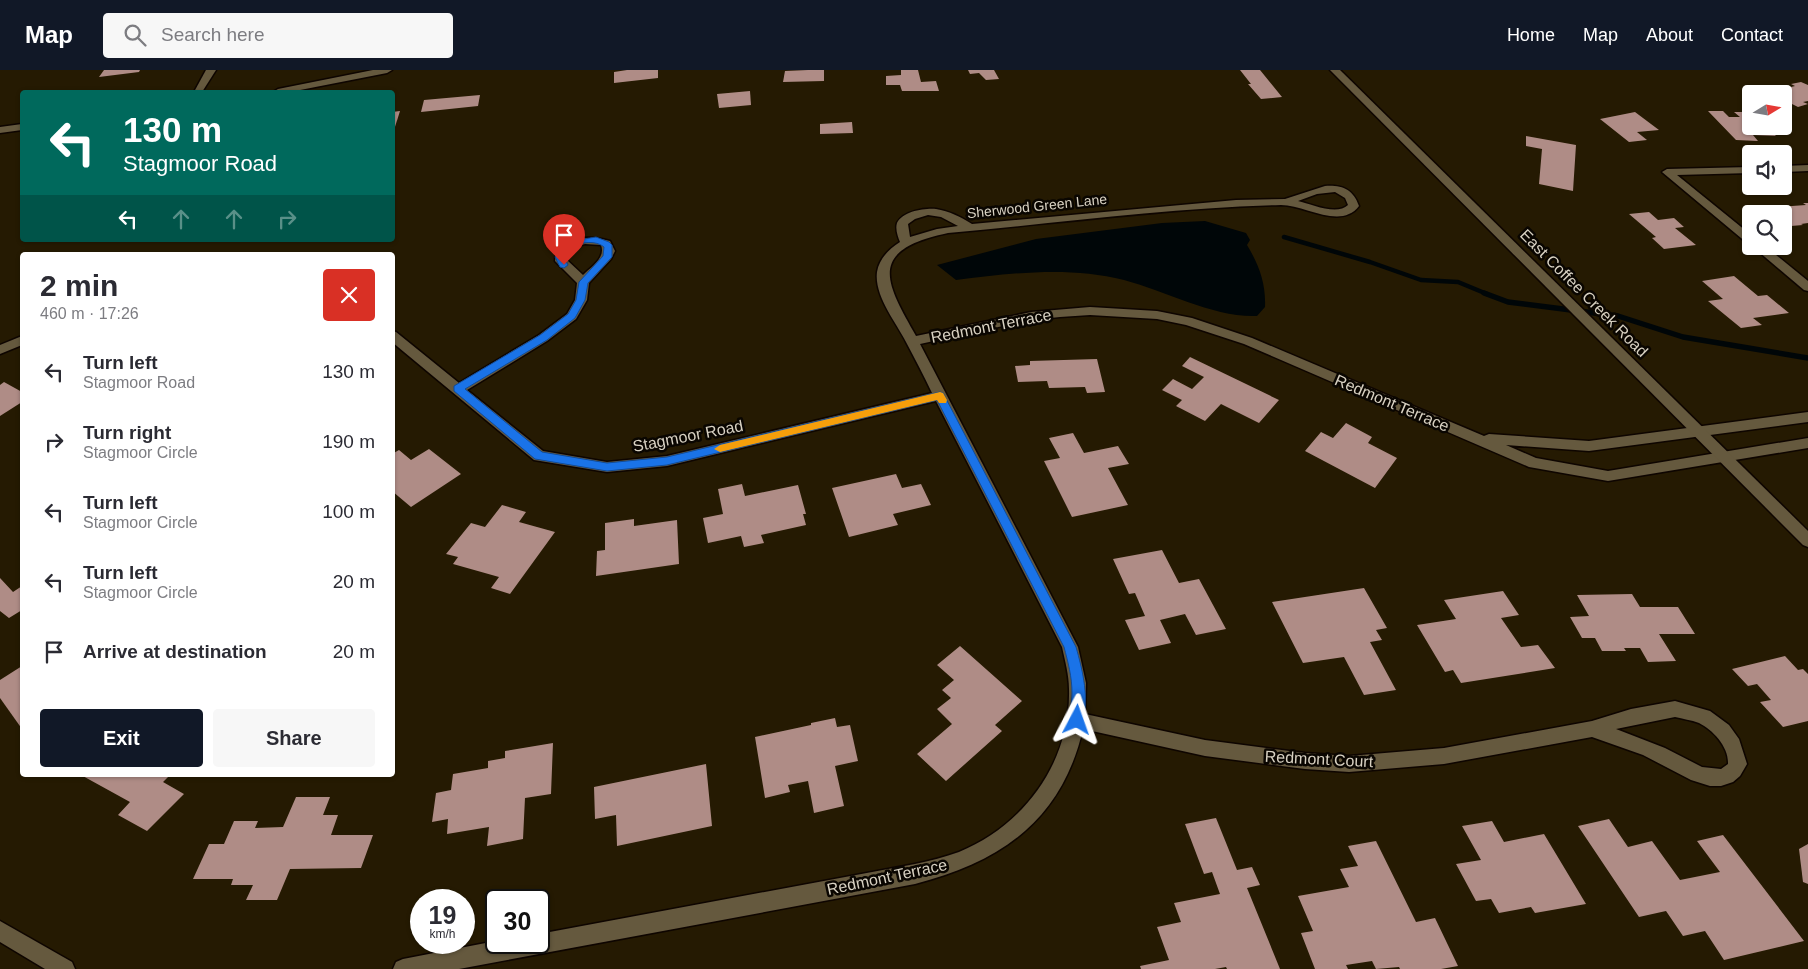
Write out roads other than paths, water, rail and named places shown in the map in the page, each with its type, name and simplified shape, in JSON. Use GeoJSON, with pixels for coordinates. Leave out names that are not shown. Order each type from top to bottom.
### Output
{"type":"FeatureCollection","features":[{"type":"Feature","properties":{"kind":"street"},"geometry":{"type":"LineString","coordinates":[[199,90],[211,70]]}},
{"type":"Feature","properties":{"kind":"street"},"geometry":{"type":"LineString","coordinates":[[288,90],[388,70]]}},
{"type":"Feature","properties":{"kind":"street","name":"East Coffee Creek Road"},"geometry":{"type":"LineString","coordinates":[[1335,70],[1808,541]]}},
{"type":"Feature","properties":{"kind":"street"},"geometry":{"type":"LineString","coordinates":[[0,130],[20,127]]}},
{"type":"Feature","properties":{"kind":"street"},"geometry":{"type":"LineString","coordinates":[[1792,169],[1808,168]]}},
{"type":"Feature","properties":{"kind":"street"},"geometry":{"type":"LineString","coordinates":[[1742,170],[1667,172],[1742,234]]}},
{"type":"Feature","properties":{"kind":"street","name":"Sherwood Green Lane"},"geometry":{"type":"LineString","coordinates":[[912,341],[884,284],[885,268],[889,258],[905,242],[933,232],[1236,203],[1287,202],[1338,214],[1349,211],[1354,206],[1348,194],[1339,190],[1324,188],[1287,202]]}},
{"type":"Feature","properties":{"kind":"street"},"geometry":{"type":"LineString","coordinates":[[905,242],[903,223],[916,214],[930,212],[945,214],[970,228]]}},
{"type":"Feature","properties":{"kind":"street"},"geometry":{"type":"LineString","coordinates":[[1769,255],[1808,286]]}},
{"type":"Feature","properties":{"kind":"street"},"geometry":{"type":"LineString","coordinates":[[458,389],[543,338],[572,316],[581,300],[584,282]]}},
{"type":"Feature","properties":{"kind":"street","name":"Redmont Terrace"},"geometry":{"type":"LineString","coordinates":[[404,969],[906,876],[945,866],[974,855],[1018,828],[1036,810],[1064,767],[1072,745],[1077,720],[1078,687],[1070,647],[912,341],[1030,316],[1060,312],[1117,311],[1157,314],[1188,321],[1248,340],[1472,438],[1534,463],[1608,476],[1808,443]]}},
{"type":"Feature","properties":{"kind":"street","name":"Stagmoor Road"},"geometry":{"type":"LineString","coordinates":[[395,337],[539,456],[607,467],[667,461],[940,396]]}},
{"type":"Feature","properties":{"kind":"street"},"geometry":{"type":"LineString","coordinates":[[0,350],[20,341]]}},
{"type":"Feature","properties":{"kind":"street","name":"Redmont Terrace"},"geometry":{"type":"LineString","coordinates":[[1472,438],[1589,446],[1699,433],[1808,417]]}},
{"type":"Feature","properties":{"kind":"street","name":"Redmont Court"},"geometry":{"type":"LineString","coordinates":[[1077,720],[1205,748],[1304,761],[1349,764],[1444,756],[1592,729],[1632,717],[1666,710],[1686,710],[1704,717],[1729,738],[1737,754],[1738,764],[1728,776],[1708,778],[1698,775],[1668,758],[1645,748],[1592,729]]}},
{"type":"Feature","properties":{"kind":"street"},"geometry":{"type":"LineString","coordinates":[[0,931],[65,969]]}},
{"type":"Feature","properties":{"kind":"waterway"},"geometry":{"type":"LineString","coordinates":[[1284,237],[1370,262],[1421,280],[1458,282],[1487,294]]}},
{"type":"Feature","properties":{"kind":"waterway"},"geometry":{"type":"LineString","coordinates":[[1484,293],[1508,302],[1618,316],[1683,337],[1808,358]]}}]}
